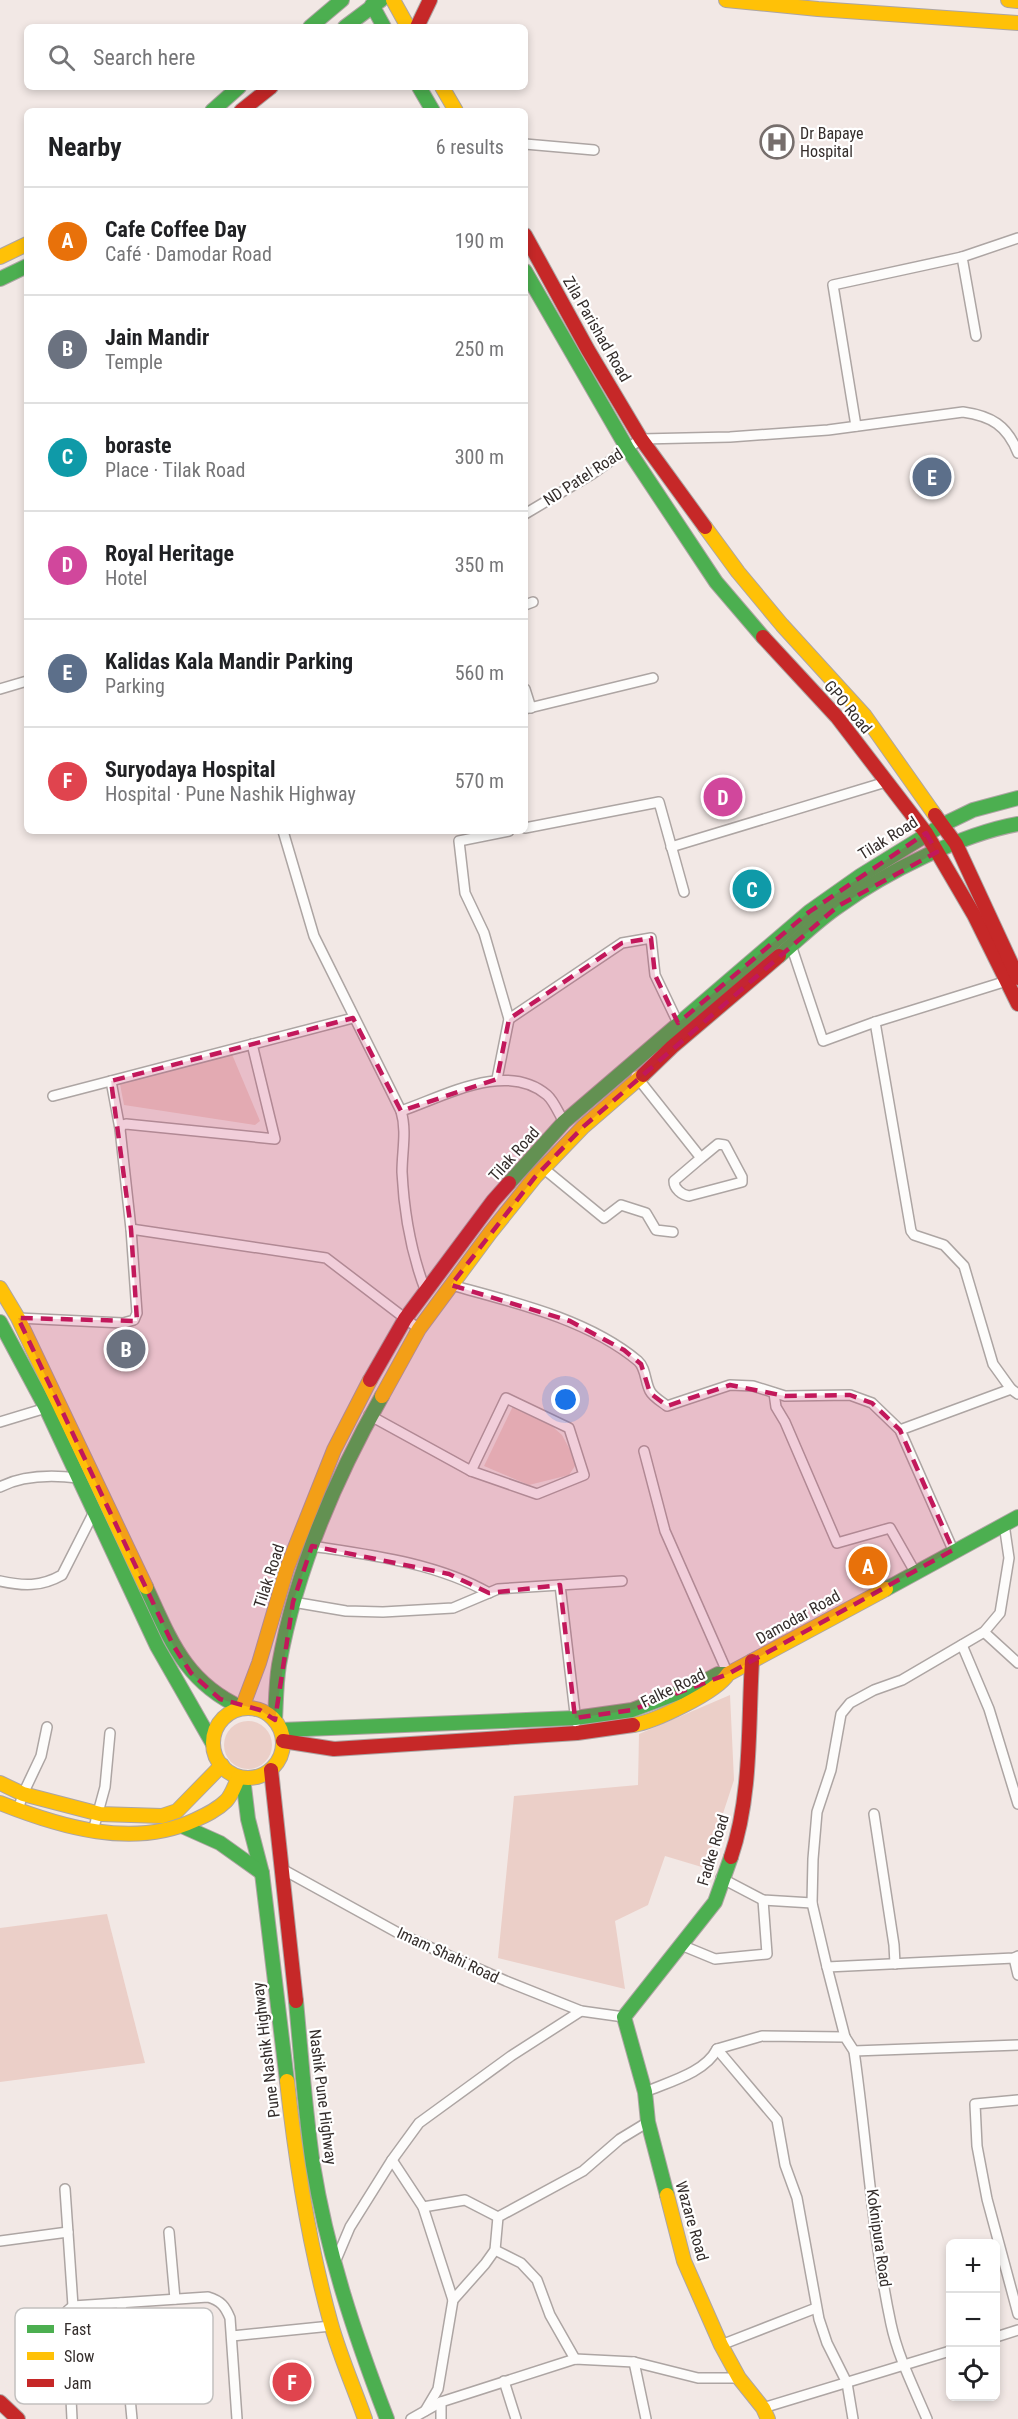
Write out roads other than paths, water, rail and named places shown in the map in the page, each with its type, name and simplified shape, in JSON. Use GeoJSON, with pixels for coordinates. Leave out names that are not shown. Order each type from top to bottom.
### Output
{"type":"FeatureCollection","features":[{"type":"Feature","properties":{"kind":"main road"},"geometry":{"type":"LineString","coordinates":[[312,24],[324,0]]}},
{"type":"Feature","properties":{"kind":"main road"},"geometry":{"type":"LineString","coordinates":[[313,24],[342,0]]}},
{"type":"Feature","properties":{"kind":"main road"},"geometry":{"type":"LineString","coordinates":[[393,0],[406,24]]}},
{"type":"Feature","properties":{"kind":"main road"},"geometry":{"type":"LineString","coordinates":[[418,24],[430,0]]}},
{"type":"Feature","properties":{"kind":"main road"},"geometry":{"type":"LineString","coordinates":[[726,0],[1018,24]]}},
{"type":"Feature","properties":{"kind":"main road"},"geometry":{"type":"LineString","coordinates":[[1008,0],[1018,1]]}},
{"type":"Feature","properties":{"kind":"main road"},"geometry":{"type":"LineString","coordinates":[[348,24],[374,2],[383,24]]}},
{"type":"Feature","properties":{"kind":"main road"},"geometry":{"type":"LineString","coordinates":[[215,108],[236,90]]}},
{"type":"Feature","properties":{"kind":"main road"},"geometry":{"type":"LineString","coordinates":[[246,108],[267,90]]}},
{"type":"Feature","properties":{"kind":"main road"},"geometry":{"type":"LineString","coordinates":[[421,90],[431,108]]}},
{"type":"Feature","properties":{"kind":"main road"},"geometry":{"type":"LineString","coordinates":[[444,90],[454,108]]}},
{"type":"Feature","properties":{"kind":"main road","name":"Zila Parishad Road"},"geometry":{"type":"LineString","coordinates":[[528,240],[588,350],[641,439]]}},
{"type":"Feature","properties":{"kind":"main road"},"geometry":{"type":"LineString","coordinates":[[0,257],[24,245]]}},
{"type":"Feature","properties":{"kind":"main road"},"geometry":{"type":"LineString","coordinates":[[0,279],[24,267]]}},
{"type":"Feature","properties":{"kind":"main road","name":"Zila Parishad Road"},"geometry":{"type":"LineString","coordinates":[[528,276],[627,448]]}},
{"type":"Feature","properties":{"kind":"main road","name":"GPO Road"},"geometry":{"type":"LineString","coordinates":[[641,439],[738,572],[783,626],[865,716],[944,824],[956,844],[991,935]]}},
{"type":"Feature","properties":{"kind":"main road","name":"GPO Road"},"geometry":{"type":"LineString","coordinates":[[627,448],[716,582],[768,643],[837,717],[926,833],[991,935],[1014,979],[1018,1004]]}},
{"type":"Feature","properties":{"kind":"main road"},"geometry":{"type":"LineString","coordinates":[[768,643],[783,626]]}},
{"type":"Feature","properties":{"kind":"main road","name":"Tilak Road"},"geometry":{"type":"LineString","coordinates":[[242,1708],[259,1663],[287,1568],[334,1450],[359,1398],[405,1319],[493,1202],[564,1122],[809,912],[926,833],[973,810],[1018,798]]}},
{"type":"Feature","properties":{"kind":"main road","name":"Tilak Road"},"geometry":{"type":"LineString","coordinates":[[279,1730],[279,1667],[293,1602],[312,1546],[351,1450],[419,1329],[489,1233],[543,1168],[583,1127],[672,1047],[838,906],[888,875],[938,852],[996,828],[1018,824]]}},
{"type":"Feature","properties":{"kind":"main road"},"geometry":{"type":"LineString","coordinates":[[0,1288],[18,1318],[173,1645],[191,1673],[204,1687],[219,1699],[242,1708],[260,1710],[279,1730],[282,1752],[271,1770],[256,1777],[241,1777],[222,1766],[217,1759],[213,1743],[157,1646],[46,1408],[0,1323]]}},
{"type":"Feature","properties":{"kind":"main road","name":"Damodar Road"},"geometry":{"type":"LineString","coordinates":[[728,1674],[953,1550],[1018,1517]]}},
{"type":"Feature","properties":{"kind":"main road","name":"Fadke Road"},"geometry":{"type":"LineString","coordinates":[[624,2017],[715,1902],[741,1830],[752,1661]]}},
{"type":"Feature","properties":{"kind":"main road","name":"Falke Road"},"geometry":{"type":"LineString","coordinates":[[279,1730],[575,1718],[632,1710],[691,1688],[718,1674],[728,1674]]}},
{"type":"Feature","properties":{"kind":"main road","name":"Falke Road"},"geometry":{"type":"LineString","coordinates":[[279,1730],[334,1749],[577,1733],[638,1724],[696,1699],[723,1682],[728,1674]]}},
{"type":"Feature","properties":{"kind":"main road"},"geometry":{"type":"LineString","coordinates":[[213,1743],[218,1725],[225,1717],[242,1708]]}},
{"type":"Feature","properties":{"kind":"main road"},"geometry":{"type":"LineString","coordinates":[[0,1784],[23,1794],[100,1814],[162,1816],[177,1810],[222,1766]]}},
{"type":"Feature","properties":{"kind":"main road","name":"Nashik Pune Highway"},"geometry":{"type":"LineString","coordinates":[[271,1770],[313,2164],[334,2264],[361,2351],[387,2419]]}},
{"type":"Feature","properties":{"kind":"main road"},"geometry":{"type":"LineString","coordinates":[[0,1803],[41,1819],[93,1831],[153,1834],[182,1826],[224,1803],[241,1777]]}},
{"type":"Feature","properties":{"kind":"main road","name":"Pune Nashik Highway"},"geometry":{"type":"LineString","coordinates":[[241,1777],[248,1819],[262,1873],[296,2160],[314,2255],[331,2325],[365,2419]]}},
{"type":"Feature","properties":{"kind":"main road"},"geometry":{"type":"LineString","coordinates":[[182,1826],[226,1846],[262,1873]]}},
{"type":"Feature","properties":{"kind":"main road","name":"Wazare Road"},"geometry":{"type":"LineString","coordinates":[[624,2017],[645,2092],[648,2122],[684,2261],[721,2345],[739,2378],[766,2414]]}},
{"type":"Feature","properties":{"kind":"main road"},"geometry":{"type":"LineString","coordinates":[[0,2402],[18,2419]]}},
{"type":"Feature","properties":{"kind":"street"},"geometry":{"type":"LineString","coordinates":[[528,144],[594,150]]}},
{"type":"Feature","properties":{"kind":"street"},"geometry":{"type":"LineString","coordinates":[[856,426],[833,285],[962,257],[1018,238]]}},
{"type":"Feature","properties":{"kind":"street"},"geometry":{"type":"LineString","coordinates":[[962,257],[975,336]]}},
{"type":"Feature","properties":{"kind":"street"},"geometry":{"type":"LineString","coordinates":[[641,439],[730,437],[856,426],[926,415],[963,412],[982,414],[1003,426],[1018,453]]}},
{"type":"Feature","properties":{"kind":"street","name":"ND Patel Road"},"geometry":{"type":"LineString","coordinates":[[528,512],[592,474],[641,439]]}},
{"type":"Feature","properties":{"kind":"street"},"geometry":{"type":"LineString","coordinates":[[528,708],[652,678]]}},
{"type":"Feature","properties":{"kind":"street"},"geometry":{"type":"LineString","coordinates":[[0,689],[24,682]]}},
{"type":"Feature","properties":{"kind":"street"},"geometry":{"type":"LineString","coordinates":[[671,847],[886,782]]}},
{"type":"Feature","properties":{"kind":"street"},"geometry":{"type":"LineString","coordinates":[[528,827],[659,802],[684,892]]}},
{"type":"Feature","properties":{"kind":"street"},"geometry":{"type":"LineString","coordinates":[[284,834],[314,936],[401,1110],[405,1126],[402,1169],[404,1199],[411,1250],[426,1292]]}},
{"type":"Feature","properties":{"kind":"street"},"geometry":{"type":"LineString","coordinates":[[456,834],[465,893],[484,933],[509,1019],[497,1079]]}},
{"type":"Feature","properties":{"kind":"street"},"geometry":{"type":"LineString","coordinates":[[459,841],[494,834]]}},
{"type":"Feature","properties":{"kind":"street"},"geometry":{"type":"LineString","coordinates":[[509,1019],[622,943],[651,938],[655,975],[678,1023]]}},
{"type":"Feature","properties":{"kind":"street"},"geometry":{"type":"LineString","coordinates":[[791,945],[824,1041],[875,1022],[1014,979]]}},
{"type":"Feature","properties":{"kind":"street"},"geometry":{"type":"LineString","coordinates":[[53,1096],[353,1018]]}},
{"type":"Feature","properties":{"kind":"street"},"geometry":{"type":"LineString","coordinates":[[875,1022],[911,1231],[944,1245],[964,1266],[993,1364],[1015,1391],[900,1430]]}},
{"type":"Feature","properties":{"kind":"street"},"geometry":{"type":"LineString","coordinates":[[120,1129],[126,1124],[275,1139],[252,1044]]}},
{"type":"Feature","properties":{"kind":"street"},"geometry":{"type":"LineString","coordinates":[[628,1068],[701,1158]]}},
{"type":"Feature","properties":{"kind":"street"},"geometry":{"type":"LineString","coordinates":[[401,1110],[452,1090],[497,1079],[525,1082],[548,1095],[564,1122]]}},
{"type":"Feature","properties":{"kind":"street"},"geometry":{"type":"LineString","coordinates":[[0,1323],[18,1318],[123,1323],[134,1320],[136,1312],[132,1229],[120,1129],[111,1081]]}},
{"type":"Feature","properties":{"kind":"street"},"geometry":{"type":"LineString","coordinates":[[723,1143],[742,1177],[742,1182],[689,1196],[683,1195],[674,1186],[674,1181],[701,1158],[718,1144],[723,1143]]}},
{"type":"Feature","properties":{"kind":"street"},"geometry":{"type":"LineString","coordinates":[[543,1168],[604,1218],[621,1205],[646,1213],[656,1230],[673,1232]]}},
{"type":"Feature","properties":{"kind":"street"},"geometry":{"type":"LineString","coordinates":[[132,1229],[326,1258],[419,1329]]}},
{"type":"Feature","properties":{"kind":"street"},"geometry":{"type":"LineString","coordinates":[[451,1285],[570,1321],[624,1350],[641,1364],[650,1393],[667,1406],[730,1385],[753,1386],[785,1396],[850,1395],[872,1403],[900,1430],[953,1550]]}},
{"type":"Feature","properties":{"kind":"street"},"geometry":{"type":"LineString","coordinates":[[774,1393],[776,1407],[785,1422],[837,1543],[890,1528],[915,1572]]}},
{"type":"Feature","properties":{"kind":"street"},"geometry":{"type":"LineString","coordinates":[[369,1415],[471,1471],[537,1494],[585,1475],[568,1428],[506,1398],[471,1471]]}},
{"type":"Feature","properties":{"kind":"street"},"geometry":{"type":"LineString","coordinates":[[0,1422],[46,1408]]}},
{"type":"Feature","properties":{"kind":"street"},"geometry":{"type":"LineString","coordinates":[[644,1450],[665,1531],[728,1674]]}},
{"type":"Feature","properties":{"kind":"street"},"geometry":{"type":"LineString","coordinates":[[0,1487],[7,1483],[55,1475],[78,1478]]}},
{"type":"Feature","properties":{"kind":"street"},"geometry":{"type":"LineString","coordinates":[[0,1581],[35,1586],[62,1575],[94,1512]]}},
{"type":"Feature","properties":{"kind":"street"},"geometry":{"type":"LineString","coordinates":[[1005,1524],[1009,1558],[1000,1613],[984,1632],[902,1680],[874,1690],[850,1703],[841,1714],[831,1770],[817,1812],[812,1903],[845,2037],[854,2051],[1018,2045]]}},
{"type":"Feature","properties":{"kind":"street"},"geometry":{"type":"LineString","coordinates":[[312,1546],[371,1555],[449,1574],[489,1593]]}},
{"type":"Feature","properties":{"kind":"street"},"geometry":{"type":"LineString","coordinates":[[293,1602],[346,1611],[383,1612],[453,1608],[498,1589],[622,1581]]}},
{"type":"Feature","properties":{"kind":"street"},"geometry":{"type":"LineString","coordinates":[[560,1585],[577,1733]]}},
{"type":"Feature","properties":{"kind":"street"},"geometry":{"type":"LineString","coordinates":[[984,1632],[1018,1663]]}},
{"type":"Feature","properties":{"kind":"street"},"geometry":{"type":"LineString","coordinates":[[962,1646],[989,1709],[1018,1804]]}},
{"type":"Feature","properties":{"kind":"street"},"geometry":{"type":"LineString","coordinates":[[18,1810],[41,1756],[47,1727]]}},
{"type":"Feature","properties":{"kind":"street"},"geometry":{"type":"LineString","coordinates":[[93,1831],[100,1814],[105,1787],[110,1733]]}},
{"type":"Feature","properties":{"kind":"street"},"geometry":{"type":"LineString","coordinates":[[874,1814],[895,1964]]}},
{"type":"Feature","properties":{"kind":"street","name":"Imam Shahi Road"},"geometry":{"type":"LineString","coordinates":[[280,1868],[400,1934],[506,1982],[581,2011],[624,2017]]}},
{"type":"Feature","properties":{"kind":"street"},"geometry":{"type":"LineString","coordinates":[[722,1878],[763,1900],[812,1903]]}},
{"type":"Feature","properties":{"kind":"street"},"geometry":{"type":"LineString","coordinates":[[681,1945],[715,1959],[767,1954],[763,1900]]}},
{"type":"Feature","properties":{"kind":"street"},"geometry":{"type":"LineString","coordinates":[[827,1967],[1016,1957],[1018,1975]]}},
{"type":"Feature","properties":{"kind":"street"},"geometry":{"type":"LineString","coordinates":[[334,2264],[350,2228],[392,2160],[419,2123],[511,2056],[581,2011]]}},
{"type":"Feature","properties":{"kind":"street"},"geometry":{"type":"LineString","coordinates":[[645,2092],[693,2071],[712,2058],[717,2049],[762,2036],[845,2037]]}},
{"type":"Feature","properties":{"kind":"street"},"geometry":{"type":"LineString","coordinates":[[717,2049],[777,2120],[786,2165],[797,2198],[816,2308],[827,2343],[847,2383],[853,2419]]}},
{"type":"Feature","properties":{"kind":"street","name":"Koknipura Road"},"geometry":{"type":"LineString","coordinates":[[854,2051],[878,2246],[891,2326],[904,2365],[927,2419]]}},
{"type":"Feature","properties":{"kind":"street"},"geometry":{"type":"LineString","coordinates":[[1018,2100],[975,2104],[977,2146],[987,2199],[1018,2314]]}},
{"type":"Feature","properties":{"kind":"street"},"geometry":{"type":"LineString","coordinates":[[498,2217],[583,2171],[620,2139],[648,2122]]}},
{"type":"Feature","properties":{"kind":"street"},"geometry":{"type":"LineString","coordinates":[[392,2160],[423,2207],[453,2300],[438,2389],[425,2412]]}},
{"type":"Feature","properties":{"kind":"street"},"geometry":{"type":"LineString","coordinates":[[65,2189],[73,2306]]}},
{"type":"Feature","properties":{"kind":"street"},"geometry":{"type":"LineString","coordinates":[[423,2207],[465,2200],[498,2217]]}},
{"type":"Feature","properties":{"kind":"street"},"geometry":{"type":"LineString","coordinates":[[453,2300],[495,2250],[498,2217]]}},
{"type":"Feature","properties":{"kind":"street"},"geometry":{"type":"LineString","coordinates":[[0,2241],[68,2232]]}},
{"type":"Feature","properties":{"kind":"street"},"geometry":{"type":"LineString","coordinates":[[169,2232],[175,2299]]}},
{"type":"Feature","properties":{"kind":"street"},"geometry":{"type":"LineString","coordinates":[[495,2250],[521,2264],[537,2280],[550,2315],[576,2359]]}},
{"type":"Feature","properties":{"kind":"street"},"geometry":{"type":"LineString","coordinates":[[70,2308],[121,2302],[208,2297],[219,2301],[226,2308],[230,2318],[237,2419]]}},
{"type":"Feature","properties":{"kind":"street"},"geometry":{"type":"LineString","coordinates":[[121,2302],[122,2308]]}},
{"type":"Feature","properties":{"kind":"street"},"geometry":{"type":"LineString","coordinates":[[721,2345],[816,2308]]}},
{"type":"Feature","properties":{"kind":"street"},"geometry":{"type":"LineString","coordinates":[[232,2336],[331,2325]]}},
{"type":"Feature","properties":{"kind":"street"},"geometry":{"type":"LineString","coordinates":[[1000,2336],[1018,2330]]}},
{"type":"Feature","properties":{"kind":"street"},"geometry":{"type":"LineString","coordinates":[[766,2414],[847,2383],[946,2352]]}},
{"type":"Feature","properties":{"kind":"street"},"geometry":{"type":"LineString","coordinates":[[411,2419],[441,2402],[576,2359],[634,2362],[698,2378],[739,2378]]}},
{"type":"Feature","properties":{"kind":"street"},"geometry":{"type":"LineString","coordinates":[[634,2362],[646,2419]]}},
{"type":"Feature","properties":{"kind":"street"},"geometry":{"type":"LineString","coordinates":[[504,2381],[516,2419]]}},
{"type":"Feature","properties":{"kind":"street"},"geometry":{"type":"LineString","coordinates":[[441,2402],[441,2419]]}},
{"type":"Feature","properties":{"kind":"street"},"geometry":{"type":"LineString","coordinates":[[71,2404],[72,2419]]}},
{"type":"Feature","properties":{"kind":"street"},"geometry":{"type":"LineString","coordinates":[[131,2404],[132,2419]]}},
{"type":"Feature","properties":{"kind":"place","name":"Dr Bapaye Hospital"},"geometry":{"type":"Point","coordinates":[777,142]}},
{"type":"Feature","properties":{"kind":"place","name":"Kalidas Kala Mandir Parking"},"geometry":{"type":"Point","coordinates":[932,477]}},
{"type":"Feature","properties":{"kind":"place","name":"Royal Heritage"},"geometry":{"type":"Point","coordinates":[723,797]}},
{"type":"Feature","properties":{"kind":"place","name":"boraste"},"geometry":{"type":"Point","coordinates":[752,889]}},
{"type":"Feature","properties":{"kind":"place","name":"Jain Mandir"},"geometry":{"type":"Point","coordinates":[126,1349]}},
{"type":"Feature","properties":{"kind":"place","name":"Cafe Coffee Day"},"geometry":{"type":"Point","coordinates":[868,1566]}},
{"type":"Feature","properties":{"kind":"place","name":"Suryodaya Hospital"},"geometry":{"type":"Point","coordinates":[292,2382]}}]}
